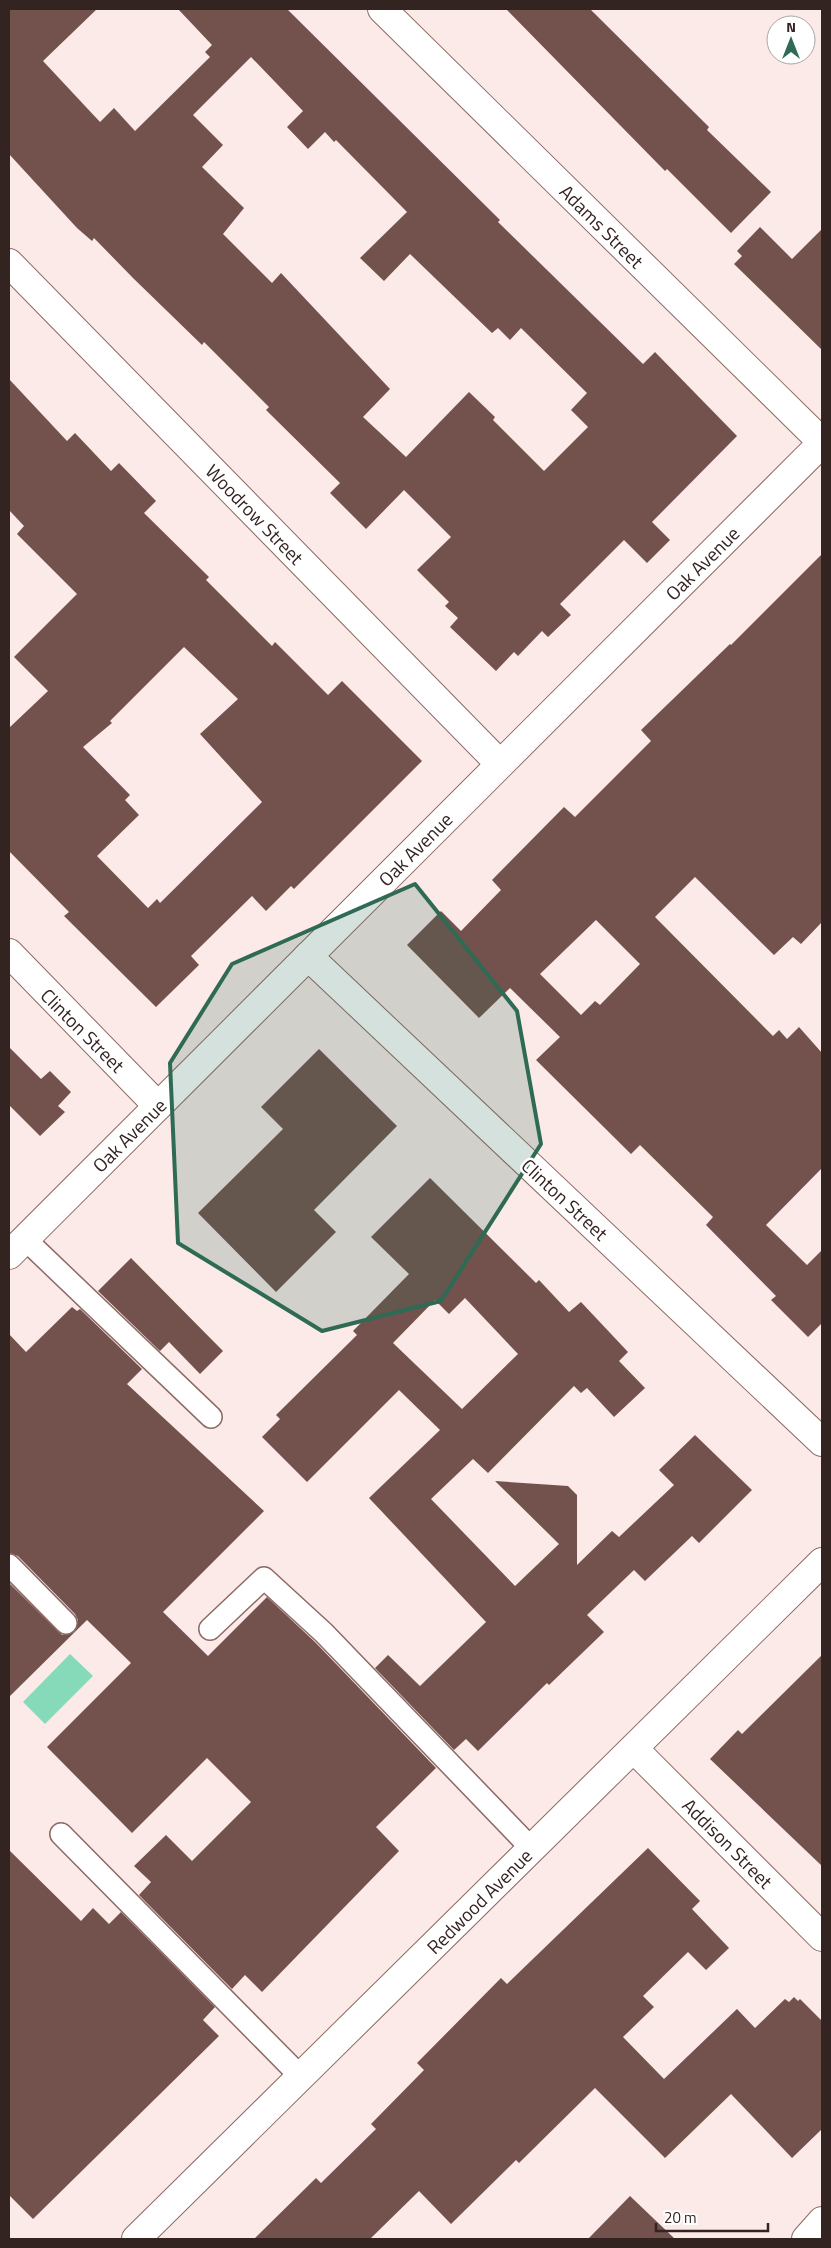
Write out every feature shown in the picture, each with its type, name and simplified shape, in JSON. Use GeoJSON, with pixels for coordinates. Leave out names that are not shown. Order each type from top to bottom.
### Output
{"type":"FeatureCollection","features":[{"type":"Feature","properties":{"kind":"street","name":"Adams Street"},"geometry":{"type":"LineString","coordinates":[[382,9],[822,442]]}},
{"type":"Feature","properties":{"kind":"street","name":"Woodrow Street"},"geometry":{"type":"LineString","coordinates":[[9,263],[500,764]]}},
{"type":"Feature","properties":{"kind":"street","name":"Oak Avenue"},"geometry":{"type":"LineString","coordinates":[[17,1247],[822,442]]}},
{"type":"Feature","properties":{"kind":"street","name":"Clinton Street"},"geometry":{"type":"LineString","coordinates":[[9,954],[158,1106]]}},
{"type":"Feature","properties":{"kind":"street","name":"Clinton Street"},"geometry":{"type":"LineString","coordinates":[[308,956],[822,1442]]}},
{"type":"Feature","properties":{"kind":"street","name":"Redwood Avenue"},"geometry":{"type":"LineString","coordinates":[[136,2239],[822,1562]]}},
{"type":"Feature","properties":{"kind":"street","name":"Addison Street"},"geometry":{"type":"LineString","coordinates":[[634,1748],[822,1937]]}},
{"type":"Feature","properties":{"kind":"street"},"geometry":{"type":"LineString","coordinates":[[806,2239],[822,2221]]}},
{"type":"Feature","properties":{"kind":"lane"},"geometry":{"type":"LineString","coordinates":[[17,1247],[211,1417]]}},
{"type":"Feature","properties":{"kind":"lane"},"geometry":{"type":"LineString","coordinates":[[9,1565],[66,1623]]}},
{"type":"Feature","properties":{"kind":"lane"},"geometry":{"type":"LineString","coordinates":[[210,1630],[264,1578],[324,1633],[532,1850]]}},
{"type":"Feature","properties":{"kind":"lane"},"geometry":{"type":"LineString","coordinates":[[61,1834],[301,2077]]}},
{"type":"Feature","properties":{"kind":"highlighted area"},"geometry":{"type":"Polygon","coordinates":[[[415,884],[517,1011],[541,1144],[441,1301],[322,1331],[178,1243],[170,1063],[232,964],[415,884]]]}},
{"type":"Feature","properties":{"kind":"shaded area"},"geometry":{"type":"Polygon","coordinates":[[[70,1654],[93,1676],[45,1724],[23,1702],[70,1654]]]}},
{"type":"Feature","properties":{"kind":"building"},"geometry":{"type":"Polygon","coordinates":[[[9,9],[97,9],[43,61],[100,122],[114,108],[135,131],[210,57],[205,52],[212,45],[178,9],[287,9],[500,220],[498,222],[643,364],[655,352],[737,436],[652,522],[670,540],[647,563],[624,540],[560,604],[571,615],[548,637],[542,631],[518,656],[514,652],[496,671],[450,627],[458,618],[445,606],[449,602],[417,570],[451,537],[404,490],[366,529],[330,493],[340,483],[266,410],[269,407],[204,342],[202,345],[94,238],[92,241],[77,228],[9,154],[9,9]],[[251,57],[193,115],[223,145],[202,167],[244,208],[223,234],[272,283],[281,273],[390,389],[363,417],[406,457],[469,392],[495,417],[493,420],[544,471],[588,427],[571,410],[587,393],[521,328],[510,340],[498,328],[492,333],[410,254],[384,281],[360,258],[407,212],[336,140],[334,142],[325,132],[308,149],[287,127],[303,111],[251,57]]]}},
{"type":"Feature","properties":{"kind":"building"},"geometry":{"type":"Polygon","coordinates":[[[506,9],[590,9],[709,127],[707,130],[771,192],[731,233],[667,169],[665,171],[506,9]]]}},
{"type":"Feature","properties":{"kind":"building"},"geometry":{"type":"Polygon","coordinates":[[[760,227],[792,259],[822,229],[822,350],[734,264],[742,256],[737,251],[760,227]]]}},
{"type":"Feature","properties":{"kind":"building"},"geometry":{"type":"Polygon","coordinates":[[[9,379],[67,441],[75,433],[111,471],[119,463],[156,501],[144,513],[209,577],[206,580],[272,646],[275,642],[328,695],[342,681],[422,761],[294,889],[291,886],[266,911],[252,896],[191,956],[199,965],[156,1007],[64,916],[69,912],[9,851],[9,728],[48,691],[14,657],[77,594],[17,534],[24,526],[9,510],[9,379]],[[184,647],[110,721],[112,723],[83,747],[130,795],[125,800],[139,815],[97,856],[148,908],[157,899],[160,903],[262,802],[200,734],[238,699],[184,647]]]}},
{"type":"Feature","properties":{"kind":"building"},"geometry":{"type":"Polygon","coordinates":[[[822,554],[822,922],[801,944],[793,937],[774,955],[695,877],[655,917],[773,1036],[779,1030],[787,1039],[799,1027],[822,1053],[822,1168],[766,1225],[807,1265],[822,1250],[822,1323],[808,1337],[771,1300],[776,1296],[706,1225],[713,1217],[640,1145],[631,1154],[536,1060],[560,1037],[510,988],[479,1018],[407,945],[441,911],[461,931],[501,890],[492,880],[564,807],[575,817],[651,741],[641,730],[731,645],[822,554]],[[596,920],[540,974],[581,1015],[595,1001],[600,1005],[640,964],[596,920]]]}},
{"type":"Feature","properties":{"kind":"building"},"geometry":{"type":"Polygon","coordinates":[[[9,1047],[41,1079],[50,1071],[71,1092],[58,1106],[65,1112],[40,1136],[9,1105],[9,1047]]]}},
{"type":"Feature","properties":{"kind":"building"},"geometry":{"type":"Polygon","coordinates":[[[319,1049],[397,1126],[314,1210],[336,1232],[276,1292],[198,1213],[283,1129],[261,1107],[319,1049]]]}},
{"type":"Feature","properties":{"kind":"building"},"geometry":{"type":"Polygon","coordinates":[[[430,1178],[536,1283],[539,1280],[569,1312],[581,1302],[628,1352],[619,1361],[645,1388],[614,1417],[587,1388],[581,1393],[574,1386],[488,1473],[473,1459],[431,1499],[515,1586],[559,1544],[495,1481],[568,1486],[577,1495],[577,1565],[612,1531],[619,1537],[674,1485],[659,1470],[695,1435],[752,1490],[699,1543],[692,1536],[645,1581],[634,1570],[587,1615],[604,1632],[549,1685],[547,1683],[478,1751],[466,1739],[454,1750],[375,1668],[388,1655],[420,1686],[486,1622],[369,1498],[440,1430],[399,1390],[307,1482],[262,1437],[280,1419],[276,1415],[357,1335],[353,1331],[409,1274],[371,1237],[430,1178]],[[465,1298],[449,1314],[435,1300],[393,1343],[462,1409],[518,1354],[465,1298]]]}},
{"type":"Feature","properties":{"kind":"building"},"geometry":{"type":"Polygon","coordinates":[[[131,1258],[223,1351],[200,1374],[169,1342],[160,1351],[98,1291],[131,1258]]]}},
{"type":"Feature","properties":{"kind":"building"},"geometry":{"type":"Polygon","coordinates":[[[72,1307],[77,1311],[80,1309],[142,1369],[127,1384],[264,1511],[163,1612],[208,1656],[267,1597],[315,1642],[436,1768],[376,1827],[399,1851],[262,1992],[245,1975],[232,1989],[139,1895],[151,1882],[134,1866],[166,1835],[192,1861],[251,1802],[207,1758],[132,1833],[47,1747],[131,1663],[87,1620],[9,1697],[9,1583],[62,1635],[74,1632],[78,1620],[75,1614],[18,1556],[9,1553],[9,1334],[26,1352],[72,1307]]]}},
{"type":"Feature","properties":{"kind":"building"},"geometry":{"type":"Polygon","coordinates":[[[822,1655],[822,1866],[710,1759],[738,1730],[742,1734],[822,1655]]]}},
{"type":"Feature","properties":{"kind":"building"},"geometry":{"type":"Polygon","coordinates":[[[648,1848],[700,1901],[692,1909],[729,1948],[706,1970],[688,1952],[643,1996],[654,2007],[623,2037],[664,2079],[737,2009],[755,2028],[785,1999],[789,2002],[794,1997],[798,2001],[800,1999],[822,2021],[822,2129],[792,2158],[731,2094],[665,2158],[595,2088],[519,2163],[516,2160],[451,2224],[419,2191],[370,2239],[254,2239],[316,2178],[321,2183],[376,2129],[371,2124],[424,2070],[417,2063],[501,1978],[507,1984],[648,1848]]]}},
{"type":"Feature","properties":{"kind":"building"},"geometry":{"type":"Polygon","coordinates":[[[9,1850],[81,1921],[93,1908],[109,1924],[121,1912],[215,2007],[203,2020],[219,2036],[33,2219],[9,2195],[9,1850]]]}},
{"type":"Feature","properties":{"kind":"building"},"geometry":{"type":"Polygon","coordinates":[[[630,2196],[675,2239],[588,2239],[630,2196]]]}}]}
